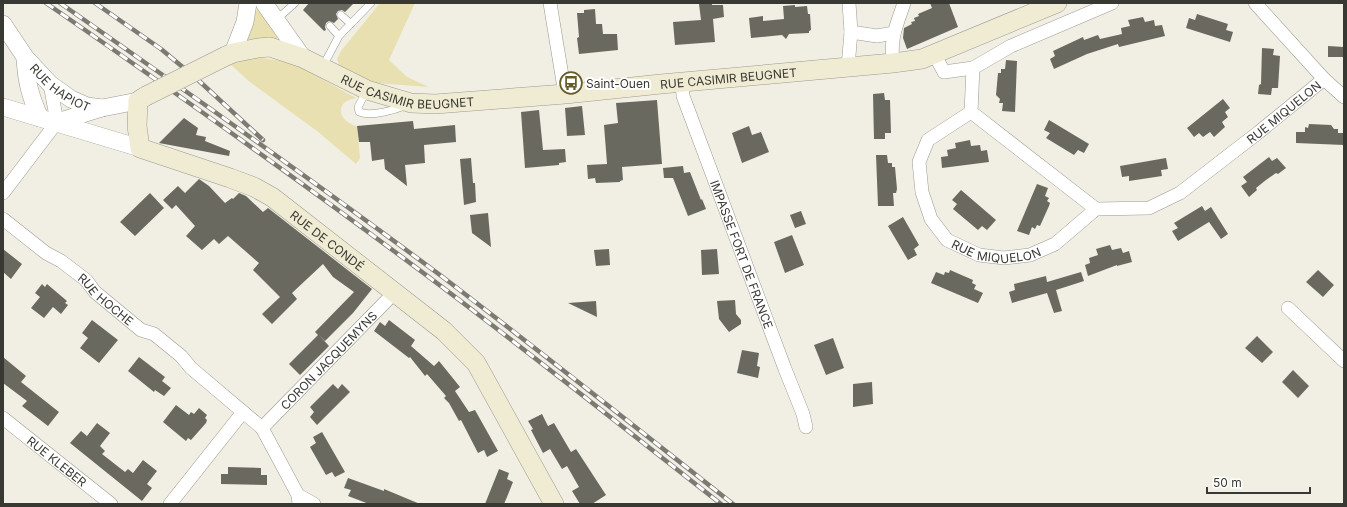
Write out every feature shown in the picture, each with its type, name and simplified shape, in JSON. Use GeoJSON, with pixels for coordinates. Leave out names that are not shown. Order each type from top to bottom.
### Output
{"type":"FeatureCollection","features":[{"type":"Feature","properties":{"kind":"main road","name":"RUE CASIMIR BEUGNET"},"geometry":{"type":"LineString","coordinates":[[142,99],[230,55],[258,48],[270,47],[303,58],[366,90],[411,103],[435,104],[565,94],[893,63],[922,59],[1058,3]]}},
{"type":"Feature","properties":{"kind":"main road"},"geometry":{"type":"LineString","coordinates":[[140,148],[137,126],[142,99]]}},
{"type":"Feature","properties":{"kind":"main road","name":"RUE DE CONDÉ"},"geometry":{"type":"LineString","coordinates":[[140,148],[261,190],[444,331],[476,362],[554,504]]}},
{"type":"Feature","properties":{"kind":"street"},"geometry":{"type":"LineString","coordinates":[[230,55],[245,22],[248,3]]}},
{"type":"Feature","properties":{"kind":"street"},"geometry":{"type":"LineString","coordinates":[[264,3],[303,58]]}},
{"type":"Feature","properties":{"kind":"street"},"geometry":{"type":"LineString","coordinates":[[550,3],[565,94]]}},
{"type":"Feature","properties":{"kind":"street"},"geometry":{"type":"LineString","coordinates":[[848,67],[852,32],[849,3]]}},
{"type":"Feature","properties":{"kind":"street"},"geometry":{"type":"LineString","coordinates":[[893,63],[892,43],[904,3]]}},
{"type":"Feature","properties":{"kind":"street"},"geometry":{"type":"LineString","coordinates":[[934,54],[944,72],[973,68],[1011,46],[1112,3]]}},
{"type":"Feature","properties":{"kind":"street"},"geometry":{"type":"LineString","coordinates":[[1255,3],[1324,79],[1344,97]]}},
{"type":"Feature","properties":{"kind":"street","name":"RUE HAPIOT"},"geometry":{"type":"LineString","coordinates":[[3,24],[25,57],[50,84],[72,99],[87,106],[102,108]]}},
{"type":"Feature","properties":{"kind":"street"},"geometry":{"type":"LineString","coordinates":[[852,32],[877,36],[894,33]]}},
{"type":"Feature","properties":{"kind":"street","name":"RUE HAPIOT"},"geometry":{"type":"LineString","coordinates":[[25,57],[28,87],[40,118]]}},
{"type":"Feature","properties":{"kind":"street"},"geometry":{"type":"LineString","coordinates":[[973,68],[971,112],[1096,208]]}},
{"type":"Feature","properties":{"kind":"street","name":"RUE MIQUELON"},"geometry":{"type":"LineString","coordinates":[[971,112],[928,140],[919,162],[922,192],[931,219],[948,240],[979,256],[1004,258],[1030,255],[1055,244],[1096,208],[1149,208],[1180,193],[1260,132],[1324,79]]}},
{"type":"Feature","properties":{"kind":"street","name":"IMPASSE FORT DE FRANCE"},"geometry":{"type":"LineString","coordinates":[[682,82],[683,96],[782,362],[804,414],[806,427]]}},
{"type":"Feature","properties":{"kind":"street"},"geometry":{"type":"LineString","coordinates":[[50,84],[57,122]]}},
{"type":"Feature","properties":{"kind":"street"},"geometry":{"type":"LineString","coordinates":[[3,193],[57,122],[102,108],[142,99]]}},
{"type":"Feature","properties":{"kind":"street","name":"RUE DE CONDÉ"},"geometry":{"type":"LineString","coordinates":[[3,106],[140,148]]}},
{"type":"Feature","properties":{"kind":"street","name":"RUE HOCHE"},"geometry":{"type":"LineString","coordinates":[[3,219],[46,253],[61,260],[86,280],[95,292],[141,330],[154,334],[181,356],[191,368],[262,428]]}},
{"type":"Feature","properties":{"kind":"street","name":"CORON JACQUEMYNS"},"geometry":{"type":"LineString","coordinates":[[262,428],[395,292]]}},
{"type":"Feature","properties":{"kind":"street"},"geometry":{"type":"LineString","coordinates":[[1288,308],[1344,361]]}},
{"type":"Feature","properties":{"kind":"street"},"geometry":{"type":"LineString","coordinates":[[170,504],[243,412]]}},
{"type":"Feature","properties":{"kind":"street","name":"RUE KLEBER"},"geometry":{"type":"LineString","coordinates":[[3,418],[110,504]]}},
{"type":"Feature","properties":{"kind":"street"},"geometry":{"type":"LineString","coordinates":[[262,428],[300,501],[314,504]]}},
{"type":"Feature","properties":{"kind":"lane"},"geometry":{"type":"LineString","coordinates":[[276,20],[295,3]]}},
{"type":"Feature","properties":{"kind":"lane"},"geometry":{"type":"LineString","coordinates":[[321,68],[339,36],[371,3]]}},
{"type":"Feature","properties":{"kind":"lane"},"geometry":{"type":"LineString","coordinates":[[342,15],[350,24]]}},
{"type":"Feature","properties":{"kind":"lane"},"geometry":{"type":"LineString","coordinates":[[330,26],[339,36]]}},
{"type":"Feature","properties":{"kind":"shaded area"},"geometry":{"type":"Polygon","coordinates":[[[380,3],[415,3],[389,60],[407,77],[429,87],[375,83],[341,70],[337,59],[341,51],[380,3]]]}},
{"type":"Feature","properties":{"kind":"shaded area"},"geometry":{"type":"Polygon","coordinates":[[[258,9],[261,9],[278,36],[276,40],[249,40],[247,37],[252,18],[258,9]]]}},
{"type":"Feature","properties":{"kind":"shaded area"},"geometry":{"type":"Polygon","coordinates":[[[254,57],[289,62],[356,98],[344,103],[341,113],[347,122],[357,126],[360,158],[356,164],[317,131],[250,82],[230,64],[246,58],[254,57]]]}},
{"type":"Feature","properties":{"kind":"building"},"geometry":{"type":"Polygon","coordinates":[[[309,3],[354,3],[345,12],[342,10],[338,11],[336,14],[338,19],[334,23],[329,21],[326,23],[326,30],[324,31],[303,10],[309,3]]]}},
{"type":"Feature","properties":{"kind":"building"},"geometry":{"type":"Polygon","coordinates":[[[712,3],[712,5],[723,5],[724,17],[713,19],[715,42],[675,45],[673,22],[701,20],[699,4],[712,3]]]}},
{"type":"Feature","properties":{"kind":"building"},"geometry":{"type":"Polygon","coordinates":[[[930,3],[949,3],[958,27],[907,49],[903,38],[904,28],[912,24],[911,22],[915,21],[914,18],[919,16],[918,14],[932,8],[930,3]]]}},
{"type":"Feature","properties":{"kind":"building"},"geometry":{"type":"Polygon","coordinates":[[[795,5],[795,7],[807,6],[808,14],[810,14],[811,30],[809,33],[789,34],[786,39],[782,35],[751,38],[749,18],[763,16],[763,21],[784,19],[783,6],[795,5]]]}},
{"type":"Feature","properties":{"kind":"building"},"geometry":{"type":"Polygon","coordinates":[[[595,9],[596,24],[602,24],[603,34],[617,34],[618,50],[579,54],[577,38],[579,37],[577,13],[584,13],[584,10],[595,9]]]}},
{"type":"Feature","properties":{"kind":"building"},"geometry":{"type":"Polygon","coordinates":[[[1197,14],[1228,24],[1226,30],[1233,32],[1230,42],[1186,28],[1189,18],[1195,20],[1197,14]]]}},
{"type":"Feature","properties":{"kind":"building"},"geometry":{"type":"Polygon","coordinates":[[[1143,17],[1145,22],[1154,20],[1155,26],[1162,25],[1165,36],[1119,47],[1118,44],[1087,54],[1054,69],[1050,59],[1055,56],[1053,51],[1083,37],[1084,40],[1098,35],[1100,39],[1122,34],[1121,28],[1130,26],[1128,20],[1143,17]]]}},
{"type":"Feature","properties":{"kind":"building"},"geometry":{"type":"Polygon","coordinates":[[[1328,46],[1344,47],[1344,57],[1328,57],[1328,46]]]}},
{"type":"Feature","properties":{"kind":"building"},"geometry":{"type":"Polygon","coordinates":[[[1262,48],[1274,49],[1273,55],[1280,56],[1278,88],[1272,88],[1271,95],[1258,94],[1259,85],[1261,84],[1262,48]]]}},
{"type":"Feature","properties":{"kind":"building"},"geometry":{"type":"Polygon","coordinates":[[[1006,60],[1017,61],[1015,112],[1002,111],[1003,103],[999,103],[1000,99],[996,95],[998,73],[1001,73],[1001,69],[1005,69],[1006,60]]]}},
{"type":"Feature","properties":{"kind":"building"},"geometry":{"type":"Polygon","coordinates":[[[884,93],[885,100],[890,100],[891,133],[885,133],[885,139],[874,139],[873,94],[884,93]]]}},
{"type":"Feature","properties":{"kind":"building"},"geometry":{"type":"Polygon","coordinates":[[[1223,99],[1230,108],[1225,112],[1228,117],[1222,122],[1225,127],[1214,137],[1210,132],[1203,137],[1199,133],[1194,137],[1187,128],[1223,99]]]}},
{"type":"Feature","properties":{"kind":"building"},"geometry":{"type":"Polygon","coordinates":[[[657,100],[662,164],[622,167],[623,180],[620,182],[596,183],[595,178],[588,179],[587,165],[607,164],[604,125],[618,123],[616,103],[657,100]]]}},
{"type":"Feature","properties":{"kind":"building"},"geometry":{"type":"Polygon","coordinates":[[[582,106],[585,135],[567,136],[565,108],[582,106]]]}},
{"type":"Feature","properties":{"kind":"building"},"geometry":{"type":"Polygon","coordinates":[[[539,110],[543,150],[565,149],[566,162],[559,163],[559,165],[525,168],[521,112],[539,110]]]}},
{"type":"Feature","properties":{"kind":"building"},"geometry":{"type":"Polygon","coordinates":[[[184,118],[198,128],[196,135],[206,137],[205,141],[230,151],[229,156],[159,143],[184,118]]]}},
{"type":"Feature","properties":{"kind":"building"},"geometry":{"type":"Polygon","coordinates":[[[1049,120],[1089,144],[1084,153],[1078,150],[1074,155],[1046,138],[1050,133],[1044,130],[1049,120]]]}},
{"type":"Feature","properties":{"kind":"building"},"geometry":{"type":"Polygon","coordinates":[[[413,121],[414,129],[455,125],[456,142],[424,145],[425,163],[405,165],[407,186],[385,169],[384,159],[372,161],[370,142],[359,142],[357,126],[413,121]]]}},
{"type":"Feature","properties":{"kind":"building"},"geometry":{"type":"Polygon","coordinates":[[[1309,124],[1331,125],[1334,129],[1338,129],[1338,133],[1344,133],[1344,145],[1296,143],[1296,132],[1305,132],[1305,127],[1308,128],[1309,124]]]}},
{"type":"Feature","properties":{"kind":"building"},"geometry":{"type":"Polygon","coordinates":[[[749,126],[752,135],[761,132],[769,152],[742,163],[732,133],[749,126]]]}},
{"type":"Feature","properties":{"kind":"building"},"geometry":{"type":"Polygon","coordinates":[[[970,140],[971,146],[980,145],[981,151],[987,150],[989,162],[942,168],[941,157],[948,156],[947,150],[956,148],[955,143],[970,140]]]}},
{"type":"Feature","properties":{"kind":"building"},"geometry":{"type":"Polygon","coordinates":[[[876,155],[887,155],[888,163],[892,163],[892,167],[895,167],[897,189],[896,193],[893,193],[894,206],[878,206],[876,155]]]}},
{"type":"Feature","properties":{"kind":"building"},"geometry":{"type":"Polygon","coordinates":[[[1269,157],[1272,161],[1277,158],[1286,168],[1266,180],[1256,188],[1257,190],[1249,197],[1241,186],[1247,182],[1243,177],[1269,157]]]}},
{"type":"Feature","properties":{"kind":"building"},"geometry":{"type":"Polygon","coordinates":[[[471,158],[476,202],[464,205],[460,159],[471,158]]]}},
{"type":"Feature","properties":{"kind":"building"},"geometry":{"type":"Polygon","coordinates":[[[1166,158],[1168,169],[1161,170],[1162,176],[1129,181],[1129,176],[1122,177],[1120,166],[1166,158]]]}},
{"type":"Feature","properties":{"kind":"building"},"geometry":{"type":"Polygon","coordinates":[[[683,166],[684,173],[690,172],[706,209],[688,216],[673,178],[664,178],[663,168],[683,166]]]}},
{"type":"Feature","properties":{"kind":"building"},"geometry":{"type":"Polygon","coordinates":[[[199,179],[209,186],[225,203],[232,198],[233,199],[239,193],[246,196],[263,212],[268,208],[372,289],[353,313],[325,341],[319,335],[329,346],[300,375],[289,364],[318,335],[315,332],[354,292],[333,277],[323,264],[292,293],[297,299],[272,324],[262,314],[280,297],[253,270],[259,263],[228,236],[219,244],[214,239],[202,250],[186,236],[195,226],[176,205],[172,209],[163,200],[178,186],[185,193],[199,179]]]}},
{"type":"Feature","properties":{"kind":"building"},"geometry":{"type":"Polygon","coordinates":[[[1037,184],[1048,188],[1045,196],[1049,198],[1047,201],[1050,203],[1040,226],[1037,225],[1035,229],[1032,227],[1029,235],[1017,231],[1037,184]]]}},
{"type":"Feature","properties":{"kind":"building"},"geometry":{"type":"Polygon","coordinates":[[[961,190],[996,220],[987,230],[982,226],[978,230],[953,209],[957,204],[952,200],[961,190]]]}},
{"type":"Feature","properties":{"kind":"building"},"geometry":{"type":"Polygon","coordinates":[[[150,193],[164,208],[135,236],[120,222],[150,193]]]}},
{"type":"Feature","properties":{"kind":"building"},"geometry":{"type":"Polygon","coordinates":[[[1202,206],[1205,211],[1211,207],[1228,234],[1221,239],[1209,222],[1178,241],[1172,231],[1178,228],[1174,223],[1202,206]]]}},
{"type":"Feature","properties":{"kind":"building"},"geometry":{"type":"Polygon","coordinates":[[[801,211],[806,224],[795,228],[790,215],[801,211]]]}},
{"type":"Feature","properties":{"kind":"building"},"geometry":{"type":"Polygon","coordinates":[[[488,213],[491,247],[472,233],[470,215],[488,213]]]}},
{"type":"Feature","properties":{"kind":"building"},"geometry":{"type":"Polygon","coordinates":[[[903,217],[919,245],[914,249],[917,255],[908,260],[888,226],[903,217]]]}},
{"type":"Feature","properties":{"kind":"building"},"geometry":{"type":"Polygon","coordinates":[[[792,235],[804,265],[785,273],[774,242],[792,235]]]}},
{"type":"Feature","properties":{"kind":"building"},"geometry":{"type":"Polygon","coordinates":[[[1110,245],[1112,250],[1121,248],[1123,253],[1129,251],[1132,262],[1117,265],[1088,276],[1085,265],[1090,263],[1089,258],[1098,255],[1096,249],[1110,245]]]}},
{"type":"Feature","properties":{"kind":"building"},"geometry":{"type":"Polygon","coordinates":[[[3,249],[22,264],[11,279],[3,272],[3,249]]]}},
{"type":"Feature","properties":{"kind":"building"},"geometry":{"type":"Polygon","coordinates":[[[609,249],[610,265],[596,266],[594,250],[609,249]]]}},
{"type":"Feature","properties":{"kind":"building"},"geometry":{"type":"Polygon","coordinates":[[[717,249],[719,274],[702,275],[701,250],[717,249]]]}},
{"type":"Feature","properties":{"kind":"building"},"geometry":{"type":"Polygon","coordinates":[[[950,270],[973,280],[972,283],[976,285],[974,289],[983,293],[978,303],[931,283],[936,272],[944,275],[945,272],[949,273],[950,270]]]}},
{"type":"Feature","properties":{"kind":"building"},"geometry":{"type":"Polygon","coordinates":[[[1318,270],[1334,285],[1323,297],[1306,282],[1318,270]]]}},
{"type":"Feature","properties":{"kind":"building"},"geometry":{"type":"Polygon","coordinates":[[[1081,272],[1084,281],[1056,290],[1062,311],[1054,313],[1047,293],[1012,303],[1009,292],[1015,290],[1014,284],[1046,276],[1047,282],[1081,272]]]}},
{"type":"Feature","properties":{"kind":"building"},"geometry":{"type":"Polygon","coordinates":[[[42,284],[45,287],[47,284],[67,301],[65,303],[68,305],[61,314],[53,307],[44,318],[31,308],[40,297],[35,293],[42,284]]]}},
{"type":"Feature","properties":{"kind":"building"},"geometry":{"type":"Polygon","coordinates":[[[735,300],[736,314],[741,320],[741,324],[729,332],[719,319],[717,301],[735,300]]]}},
{"type":"Feature","properties":{"kind":"building"},"geometry":{"type":"Polygon","coordinates":[[[596,301],[597,317],[568,303],[596,301]]]}},
{"type":"Feature","properties":{"kind":"building"},"geometry":{"type":"Polygon","coordinates":[[[92,320],[118,340],[99,363],[80,348],[88,338],[82,333],[92,320]]]}},
{"type":"Feature","properties":{"kind":"building"},"geometry":{"type":"Polygon","coordinates":[[[389,320],[415,340],[411,346],[434,366],[439,361],[460,387],[455,391],[469,412],[475,410],[498,451],[487,457],[484,450],[478,453],[461,420],[459,421],[449,403],[444,398],[446,396],[427,374],[425,376],[410,357],[409,358],[374,331],[380,322],[385,326],[389,320]]]}},
{"type":"Feature","properties":{"kind":"building"},"geometry":{"type":"Polygon","coordinates":[[[1257,336],[1273,352],[1262,363],[1245,348],[1257,336]]]}},
{"type":"Feature","properties":{"kind":"building"},"geometry":{"type":"Polygon","coordinates":[[[833,338],[844,368],[826,375],[814,345],[833,338]]]}},
{"type":"Feature","properties":{"kind":"building"},"geometry":{"type":"Polygon","coordinates":[[[742,350],[759,353],[757,366],[760,367],[758,378],[737,373],[742,350]]]}},
{"type":"Feature","properties":{"kind":"building"},"geometry":{"type":"Polygon","coordinates":[[[3,357],[26,376],[21,382],[59,412],[48,426],[22,406],[27,401],[3,383],[3,357]]]}},
{"type":"Feature","properties":{"kind":"building"},"geometry":{"type":"Polygon","coordinates":[[[139,357],[165,377],[162,381],[171,388],[164,396],[155,390],[154,392],[128,371],[139,357]]]}},
{"type":"Feature","properties":{"kind":"building"},"geometry":{"type":"Polygon","coordinates":[[[1293,370],[1309,386],[1298,398],[1282,382],[1293,370]]]}},
{"type":"Feature","properties":{"kind":"building"},"geometry":{"type":"Polygon","coordinates":[[[872,382],[873,404],[853,407],[853,384],[872,382]]]}},
{"type":"Feature","properties":{"kind":"building"},"geometry":{"type":"Polygon","coordinates":[[[333,384],[338,389],[342,384],[350,392],[317,425],[310,417],[314,412],[310,407],[333,384]]]}},
{"type":"Feature","properties":{"kind":"building"},"geometry":{"type":"Polygon","coordinates":[[[176,405],[189,415],[191,412],[194,414],[199,408],[207,415],[205,418],[207,420],[206,423],[191,440],[188,438],[186,441],[163,422],[176,405]]]}},
{"type":"Feature","properties":{"kind":"building"},"geometry":{"type":"Polygon","coordinates":[[[542,414],[548,426],[554,423],[571,452],[576,449],[606,495],[592,504],[580,504],[572,491],[579,487],[567,466],[562,469],[550,449],[543,453],[531,430],[533,429],[528,421],[542,414]]]}},
{"type":"Feature","properties":{"kind":"building"},"geometry":{"type":"Polygon","coordinates":[[[97,423],[110,433],[100,446],[105,451],[102,454],[125,472],[128,469],[133,473],[143,460],[157,471],[147,484],[152,488],[142,501],[70,443],[81,431],[87,436],[97,423]]]}},
{"type":"Feature","properties":{"kind":"building"},"geometry":{"type":"Polygon","coordinates":[[[322,432],[345,472],[335,477],[332,472],[326,475],[310,447],[316,443],[313,437],[322,432]]]}},
{"type":"Feature","properties":{"kind":"building"},"geometry":{"type":"Polygon","coordinates":[[[228,467],[261,468],[261,475],[267,475],[267,485],[221,484],[221,474],[228,474],[228,467]]]}},
{"type":"Feature","properties":{"kind":"building"},"geometry":{"type":"Polygon","coordinates":[[[499,469],[509,473],[507,479],[513,482],[507,497],[504,504],[485,504],[499,469]]]}},
{"type":"Feature","properties":{"kind":"building"},"geometry":{"type":"Polygon","coordinates":[[[348,478],[384,491],[384,489],[420,504],[369,504],[348,496],[351,490],[344,488],[348,478]]]}},
{"type":"Feature","properties":{"kind":"railway"},"geometry":{"type":"LineString","coordinates":[[46,3],[150,75],[356,223],[458,299],[721,504]]}},
{"type":"Feature","properties":{"kind":"railway"},"geometry":{"type":"LineString","coordinates":[[60,3],[253,139],[444,278],[733,504]]}},
{"type":"Feature","properties":{"kind":"railway"},"geometry":{"type":"LineString","coordinates":[[95,3],[161,49],[197,79],[263,140]]}},
{"type":"Feature","properties":{"kind":"place","name":"Saint-Ouen"},"geometry":{"type":"Point","coordinates":[571,83]}}]}
